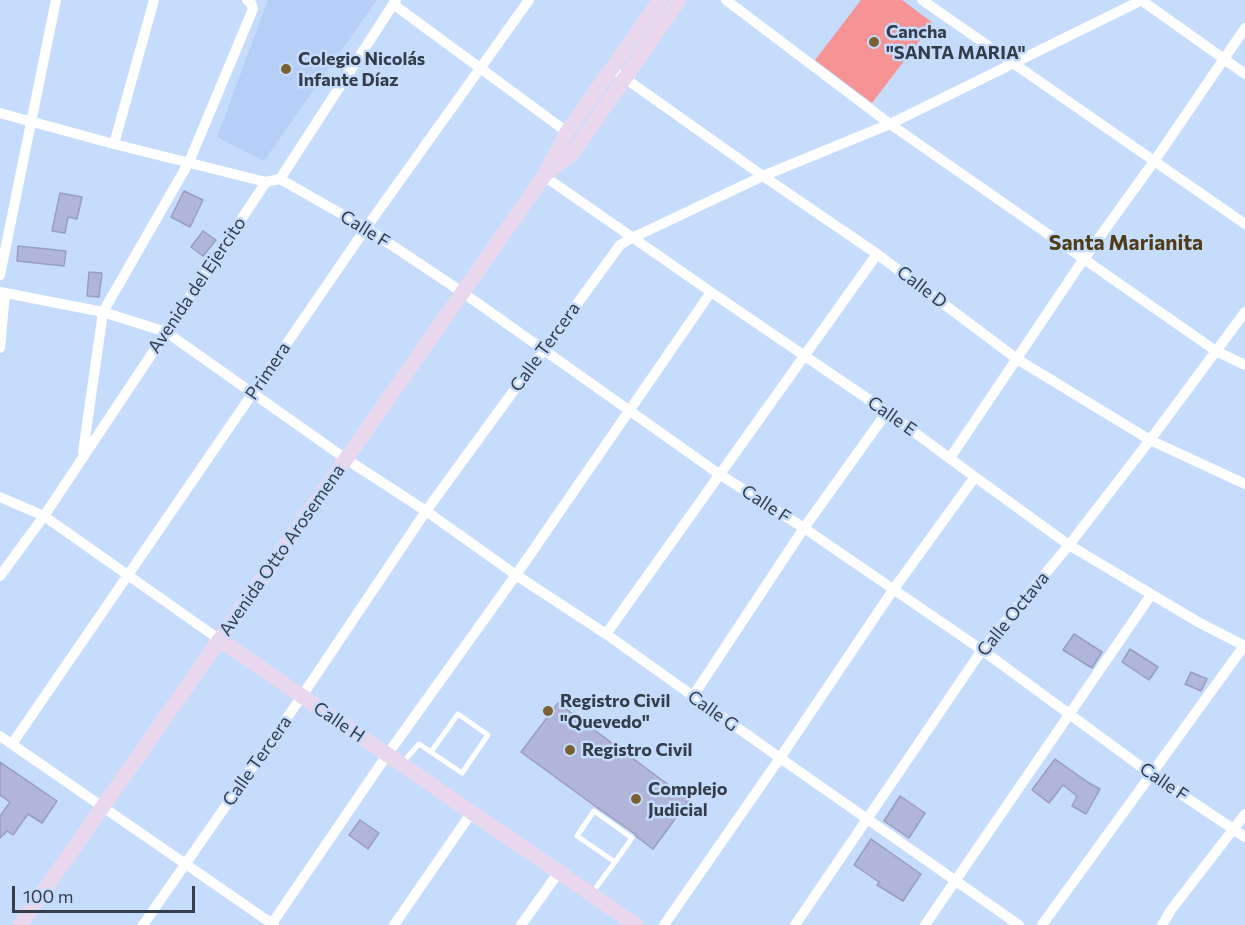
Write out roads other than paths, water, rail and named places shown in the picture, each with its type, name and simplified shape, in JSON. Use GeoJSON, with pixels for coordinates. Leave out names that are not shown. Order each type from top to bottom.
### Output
{"type":"FeatureCollection","features":[{"type":"Feature","properties":{"kind":"main road","name":"Avenida Otto Arosemena"},"geometry":{"type":"LineString","coordinates":[[544,176],[577,147],[660,0]]}},
{"type":"Feature","properties":{"kind":"main road","name":"Avenida Otto Arosemena"},"geometry":{"type":"LineString","coordinates":[[20,925],[544,176],[567,132],[679,0]]}},
{"type":"Feature","properties":{"kind":"main road","name":"Calle H"},"geometry":{"type":"LineString","coordinates":[[219,640],[636,925]]}},
{"type":"Feature","properties":{"kind":"street"},"geometry":{"type":"LineString","coordinates":[[0,275],[56,0]]}},
{"type":"Feature","properties":{"kind":"street"},"geometry":{"type":"LineString","coordinates":[[114,144],[154,0]]}},
{"type":"Feature","properties":{"kind":"street","name":"Primera"},"geometry":{"type":"LineString","coordinates":[[12,744],[366,228],[529,0]]}},
{"type":"Feature","properties":{"kind":"street"},"geometry":{"type":"LineString","coordinates":[[726,0],[890,124],[1083,260],[1216,351],[1245,365]]}},
{"type":"Feature","properties":{"kind":"street"},"geometry":{"type":"LineString","coordinates":[[922,0],[1245,224]]}},
{"type":"Feature","properties":{"kind":"street"},"geometry":{"type":"LineString","coordinates":[[1142,0],[1245,74]]}},
{"type":"Feature","properties":{"kind":"street","name":"Calle Tercera"},"geometry":{"type":"LineString","coordinates":[[143,925],[302,696],[426,511],[620,245],[763,176],[890,124],[1142,0]]}},
{"type":"Feature","properties":{"kind":"street"},"geometry":{"type":"LineString","coordinates":[[82,457],[103,312],[189,162],[253,9],[249,2]]}},
{"type":"Feature","properties":{"kind":"street"},"geometry":{"type":"LineString","coordinates":[[0,113],[266,182],[280,179],[394,2],[567,132]]}},
{"type":"Feature","properties":{"kind":"street"},"geometry":{"type":"LineString","coordinates":[[950,458],[1083,260],[1245,28]]}},
{"type":"Feature","properties":{"kind":"street","name":"Calle D"},"geometry":{"type":"LineString","coordinates":[[617,73],[877,254],[1017,359],[1150,440],[1245,484]]}},
{"type":"Feature","properties":{"kind":"street","name":"Calle E"},"geometry":{"type":"LineString","coordinates":[[544,176],[887,412],[1068,545],[1198,622],[1245,646]]}},
{"type":"Feature","properties":{"kind":"street","name":"Calle F"},"geometry":{"type":"LineString","coordinates":[[280,179],[366,228],[462,292],[719,474],[804,528],[982,650],[1151,774],[1245,837]]}},
{"type":"Feature","properties":{"kind":"street","name":"Avenida del Ejercito"},"geometry":{"type":"LineString","coordinates":[[0,576],[44,516],[266,182]]}},
{"type":"Feature","properties":{"kind":"street"},"geometry":{"type":"LineString","coordinates":[[606,634],[877,254]]}},
{"type":"Feature","properties":{"kind":"street"},"geometry":{"type":"LineString","coordinates":[[0,348],[2,292]]}},
{"type":"Feature","properties":{"kind":"street","name":"Calle G"},"geometry":{"type":"LineString","coordinates":[[2,292],[103,312],[166,332],[346,459],[606,634],[1019,925]]}},
{"type":"Feature","properties":{"kind":"street"},"geometry":{"type":"LineString","coordinates":[[0,736],[272,925],[387,754],[516,575],[711,292]]}},
{"type":"Feature","properties":{"kind":"street","name":"Calle Octava"},"geometry":{"type":"LineString","coordinates":[[795,925],[982,650],[1150,440],[1245,312]]}},
{"type":"Feature","properties":{"kind":"street"},"geometry":{"type":"LineString","coordinates":[[693,696],[804,528],[887,412]]}},
{"type":"Feature","properties":{"kind":"street"},"geometry":{"type":"LineString","coordinates":[[664,925],[893,590],[975,477]]}},
{"type":"Feature","properties":{"kind":"street","name":"Calle H"},"geometry":{"type":"LineString","coordinates":[[0,496],[44,516],[219,640]]}},
{"type":"Feature","properties":{"kind":"street"},"geometry":{"type":"LineString","coordinates":[[925,925],[1151,595]]}},
{"type":"Feature","properties":{"kind":"street"},"geometry":{"type":"LineString","coordinates":[[1042,925],[1245,646]]}},
{"type":"Feature","properties":{"kind":"street"},"geometry":{"type":"LineString","coordinates":[[394,925],[472,812]]}},
{"type":"Feature","properties":{"kind":"street"},"geometry":{"type":"LineString","coordinates":[[1161,925],[1245,814]]}},
{"type":"Feature","properties":{"kind":"street"},"geometry":{"type":"LineString","coordinates":[[521,925],[559,872]]}},
{"type":"Feature","properties":{"kind":"lane"},"geometry":{"type":"LineString","coordinates":[[402,765],[417,744],[420,744],[431,752],[462,773],[488,735],[458,714],[431,752]]}},
{"type":"Feature","properties":{"kind":"lane"},"geometry":{"type":"LineString","coordinates":[[591,894],[615,862],[632,838],[594,811],[577,836],[615,862]]}},
{"type":"Feature","properties":{"kind":"place","name":"Cancha \"SANTA MARIA\""},"geometry":{"type":"Point","coordinates":[874,42]}},
{"type":"Feature","properties":{"kind":"place","name":"Colegio Nicolás Infante Díaz"},"geometry":{"type":"Point","coordinates":[286,69]}},
{"type":"Feature","properties":{"kind":"place","name":"Registro Civil \"Quevedo\""},"geometry":{"type":"Point","coordinates":[548,711]}},
{"type":"Feature","properties":{"kind":"place","name":"Registro Civil"},"geometry":{"type":"Point","coordinates":[570,750]}},
{"type":"Feature","properties":{"kind":"place","name":"Complejo Judicial"},"geometry":{"type":"Point","coordinates":[636,799]}},
{"type":"Feature","properties":{"kind":"district","name":"Santa Marianita"},"geometry":{"type":"Point","coordinates":[1126,243]}}]}
